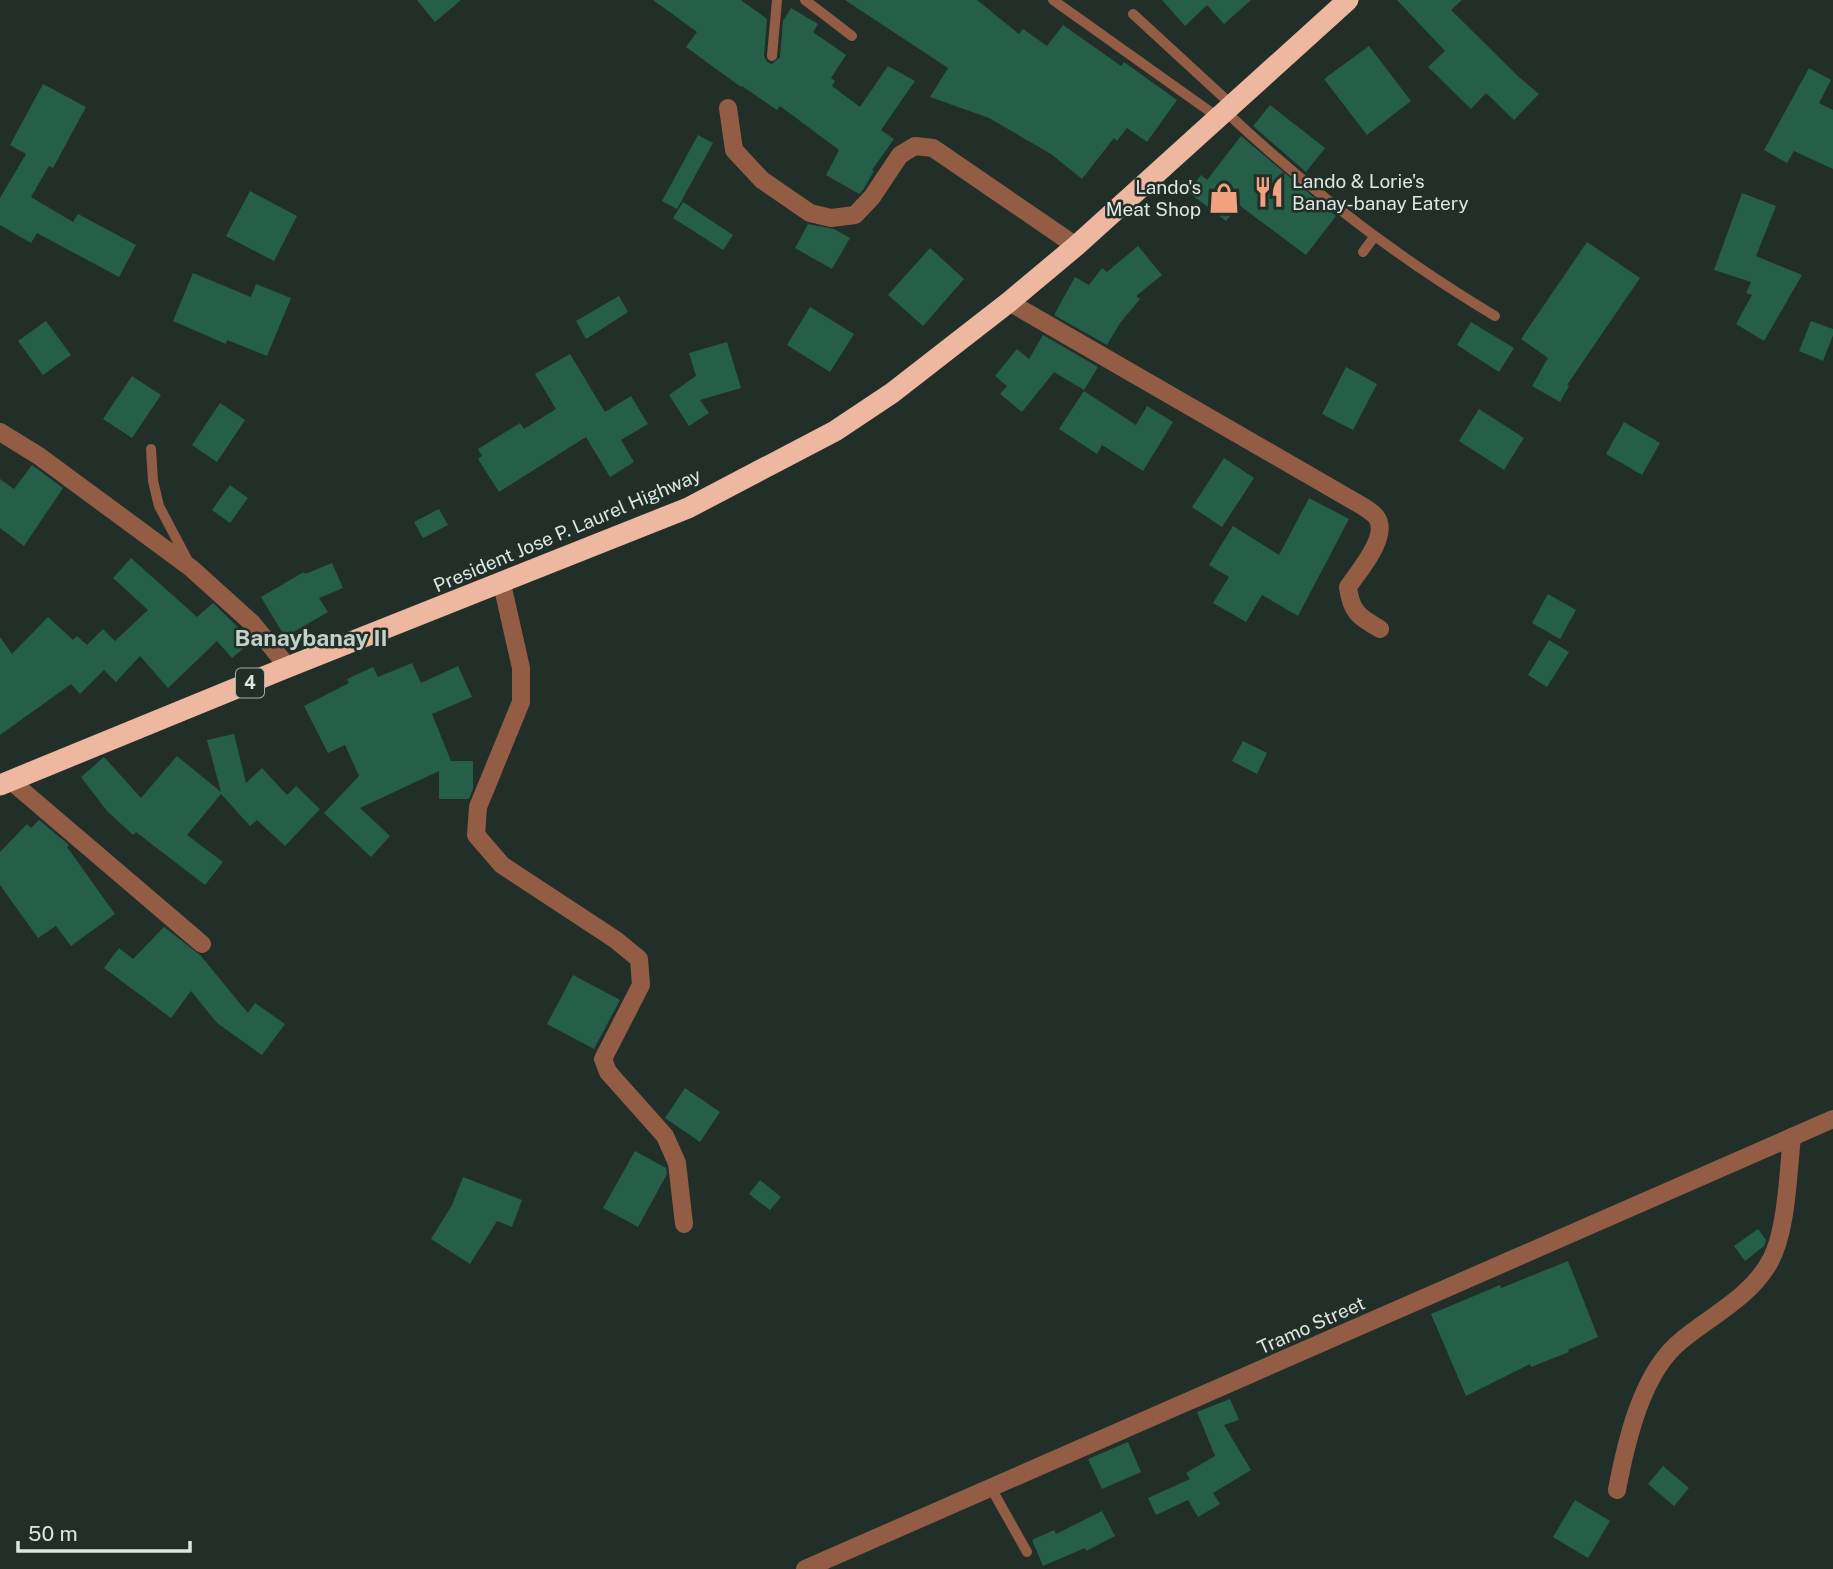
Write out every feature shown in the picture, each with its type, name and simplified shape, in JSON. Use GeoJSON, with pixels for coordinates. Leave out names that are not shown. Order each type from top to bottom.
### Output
{"type":"FeatureCollection","features":[{"type":"Feature","properties":{"kind":"highway","name":"President Jose P. Laurel Highway"},"geometry":{"type":"LineString","coordinates":[[5,783],[688,508],[835,431],[892,393],[1076,246],[1348,0]]}},
{"type":"Feature","properties":{"kind":"street"},"geometry":{"type":"LineString","coordinates":[[728,108],[734,150],[762,180],[810,213],[831,218],[855,215],[872,197],[900,155],[915,146],[933,148],[1076,246]]}},
{"type":"Feature","properties":{"kind":"street"},"geometry":{"type":"LineString","coordinates":[[1009,302],[1364,507],[1377,518],[1380,530],[1377,544],[1348,587],[1350,604],[1362,618],[1380,629]]}},
{"type":"Feature","properties":{"kind":"street"},"geometry":{"type":"LineString","coordinates":[[0,432],[39,456],[191,568],[252,623],[288,667]]}},
{"type":"Feature","properties":{"kind":"street"},"geometry":{"type":"LineString","coordinates":[[502,584],[521,668],[521,702],[478,807],[476,835],[502,865],[639,958],[641,985],[603,1059],[608,1072],[665,1136],[677,1163],[684,1224]]}},
{"type":"Feature","properties":{"kind":"street"},"geometry":{"type":"LineString","coordinates":[[5,783],[202,944]]}},
{"type":"Feature","properties":{"kind":"street","name":"Tramo Street"},"geometry":{"type":"LineString","coordinates":[[805,1569],[1833,1119]]}},
{"type":"Feature","properties":{"kind":"street"},"geometry":{"type":"LineString","coordinates":[[1617,1490],[1622,1460],[1639,1409],[1656,1371],[1678,1342],[1753,1284],[1770,1262],[1780,1236],[1792,1137]]}},
{"type":"Feature","properties":{"kind":"lane"},"geometry":{"type":"LineString","coordinates":[[772,56],[777,0]]}},
{"type":"Feature","properties":{"kind":"lane"},"geometry":{"type":"LineString","coordinates":[[805,0],[852,36]]}},
{"type":"Feature","properties":{"kind":"lane"},"geometry":{"type":"LineString","coordinates":[[1053,0],[1226,112]]}},
{"type":"Feature","properties":{"kind":"lane"},"geometry":{"type":"LineString","coordinates":[[1133,14],[1226,112],[1326,201],[1374,237],[1495,316]]}},
{"type":"Feature","properties":{"kind":"lane"},"geometry":{"type":"LineString","coordinates":[[1363,252],[1374,237]]}},
{"type":"Feature","properties":{"kind":"lane"},"geometry":{"type":"LineString","coordinates":[[151,449],[153,481],[159,506],[191,568]]}},
{"type":"Feature","properties":{"kind":"lane"},"geometry":{"type":"LineString","coordinates":[[991,1488],[1027,1552]]}},
{"type":"Feature","properties":{"kind":"building"},"geometry":{"type":"Polygon","coordinates":[[[417,0],[461,0],[435,22],[417,0]]]}},
{"type":"Feature","properties":{"kind":"building"},"geometry":{"type":"Polygon","coordinates":[[[653,0],[741,0],[767,19],[764,56],[767,62],[772,64],[780,57],[783,21],[791,8],[818,24],[813,32],[846,55],[831,78],[835,81],[832,86],[860,107],[888,66],[915,81],[881,130],[894,139],[872,170],[874,171],[863,190],[859,194],[826,175],[839,150],[780,106],[777,110],[686,47],[697,32],[653,0]]]}},
{"type":"Feature","properties":{"kind":"building"},"geometry":{"type":"Polygon","coordinates":[[[845,0],[977,0],[1019,34],[1023,29],[1047,46],[1063,25],[1121,66],[1124,62],[1177,100],[1147,142],[1127,128],[1117,141],[1114,138],[1082,179],[1051,154],[989,118],[930,97],[948,68],[845,0]]]}},
{"type":"Feature","properties":{"kind":"building"},"geometry":{"type":"Polygon","coordinates":[[[1162,0],[1251,0],[1224,24],[1207,5],[1185,26],[1162,0]]]}},
{"type":"Feature","properties":{"kind":"building"},"geometry":{"type":"Polygon","coordinates":[[[1397,0],[1462,0],[1451,10],[1539,94],[1514,120],[1486,93],[1471,109],[1428,67],[1445,51],[1397,0]]]}},
{"type":"Feature","properties":{"kind":"building"},"geometry":{"type":"Polygon","coordinates":[[[1369,46],[1411,101],[1367,135],[1324,79],[1369,46]]]}},
{"type":"Feature","properties":{"kind":"building"},"geometry":{"type":"Polygon","coordinates":[[[1809,68],[1831,80],[1819,103],[1833,110],[1833,169],[1794,151],[1787,163],[1764,150],[1809,68]]]}},
{"type":"Feature","properties":{"kind":"building"},"geometry":{"type":"Polygon","coordinates":[[[43,84],[86,107],[53,168],[49,166],[31,197],[73,222],[78,214],[136,245],[119,277],[37,233],[31,243],[0,225],[0,198],[26,154],[10,145],[43,84]]]}},
{"type":"Feature","properties":{"kind":"building"},"geometry":{"type":"Polygon","coordinates":[[[1270,105],[1325,148],[1306,172],[1253,126],[1270,105]]]}},
{"type":"Feature","properties":{"kind":"building"},"geometry":{"type":"Polygon","coordinates":[[[698,135],[713,143],[677,209],[662,201],[698,135]]]}},
{"type":"Feature","properties":{"kind":"building","name":"Lando & Lorie's Banay-banay Eatery"},"geometry":{"type":"Polygon","coordinates":[[[1241,136],[1336,216],[1306,255],[1239,205],[1226,221],[1188,192],[1201,175],[1207,180],[1241,136]]]}},
{"type":"Feature","properties":{"kind":"building"},"geometry":{"type":"Polygon","coordinates":[[[250,191],[297,216],[274,261],[226,236],[250,191]]]}},
{"type":"Feature","properties":{"kind":"building"},"geometry":{"type":"Polygon","coordinates":[[[1742,193],[1776,206],[1756,256],[1802,275],[1764,341],[1736,324],[1752,295],[1746,293],[1751,282],[1714,270],[1742,193]]]}},
{"type":"Feature","properties":{"kind":"building"},"geometry":{"type":"Polygon","coordinates":[[[683,202],[733,235],[723,250],[673,218],[683,202]]]}},
{"type":"Feature","properties":{"kind":"building"},"geometry":{"type":"Polygon","coordinates":[[[808,224],[834,229],[850,238],[832,269],[795,248],[808,224]]]}},
{"type":"Feature","properties":{"kind":"building"},"geometry":{"type":"Polygon","coordinates":[[[1587,242],[1640,278],[1567,385],[1569,386],[1560,402],[1532,386],[1548,358],[1521,339],[1587,242]]]}},
{"type":"Feature","properties":{"kind":"building"},"geometry":{"type":"Polygon","coordinates":[[[1138,246],[1162,275],[1136,296],[1140,299],[1120,323],[1107,345],[1054,315],[1075,277],[1089,285],[1102,268],[1107,272],[1138,246]]]}},
{"type":"Feature","properties":{"kind":"building"},"geometry":{"type":"Polygon","coordinates":[[[930,248],[964,279],[923,326],[888,295],[930,248]]]}},
{"type":"Feature","properties":{"kind":"building"},"geometry":{"type":"Polygon","coordinates":[[[193,273],[251,297],[256,284],[291,298],[267,356],[227,340],[226,344],[173,321],[193,273]]]}},
{"type":"Feature","properties":{"kind":"building"},"geometry":{"type":"Polygon","coordinates":[[[619,296],[628,312],[586,339],[576,321],[619,296]]]}},
{"type":"Feature","properties":{"kind":"building"},"geometry":{"type":"Polygon","coordinates":[[[810,307],[854,334],[830,372],[787,345],[810,307]]]}},
{"type":"Feature","properties":{"kind":"building"},"geometry":{"type":"Polygon","coordinates":[[[46,321],[71,355],[43,375],[18,341],[46,321]]]}},
{"type":"Feature","properties":{"kind":"building"},"geometry":{"type":"Polygon","coordinates":[[[1811,321],[1833,329],[1823,361],[1799,351],[1811,321]]]}},
{"type":"Feature","properties":{"kind":"building"},"geometry":{"type":"Polygon","coordinates":[[[1471,322],[1514,348],[1499,372],[1457,345],[1471,322]]]}},
{"type":"Feature","properties":{"kind":"building"},"geometry":{"type":"Polygon","coordinates":[[[1043,335],[1098,367],[1084,390],[1054,372],[1022,412],[1000,394],[1007,386],[995,376],[1017,349],[1029,359],[1043,335]]]}},
{"type":"Feature","properties":{"kind":"building"},"geometry":{"type":"Polygon","coordinates":[[[727,342],[741,388],[700,400],[709,413],[689,426],[669,395],[696,376],[689,353],[727,342]]]}},
{"type":"Feature","properties":{"kind":"building"},"geometry":{"type":"Polygon","coordinates":[[[570,354],[605,412],[631,396],[648,424],[621,440],[634,462],[610,477],[586,437],[499,492],[478,459],[482,456],[478,449],[520,423],[524,429],[556,409],[535,374],[570,354]]]}},
{"type":"Feature","properties":{"kind":"building"},"geometry":{"type":"Polygon","coordinates":[[[1346,367],[1377,384],[1353,430],[1322,414],[1346,367]]]}},
{"type":"Feature","properties":{"kind":"building"},"geometry":{"type":"Polygon","coordinates":[[[132,376],[161,395],[132,438],[103,419],[132,376]]]}},
{"type":"Feature","properties":{"kind":"building"},"geometry":{"type":"Polygon","coordinates":[[[1084,391],[1136,425],[1147,406],[1173,422],[1143,471],[1102,445],[1097,454],[1059,429],[1084,391]]]}},
{"type":"Feature","properties":{"kind":"building"},"geometry":{"type":"Polygon","coordinates":[[[220,403],[245,420],[217,462],[192,445],[220,403]]]}},
{"type":"Feature","properties":{"kind":"building"},"geometry":{"type":"Polygon","coordinates":[[[1479,409],[1524,438],[1504,470],[1459,441],[1479,409]]]}},
{"type":"Feature","properties":{"kind":"building"},"geometry":{"type":"Polygon","coordinates":[[[1624,422],[1660,443],[1642,475],[1606,454],[1624,422]]]}},
{"type":"Feature","properties":{"kind":"building"},"geometry":{"type":"Polygon","coordinates":[[[1224,458],[1254,478],[1222,527],[1192,507],[1224,458]]]}},
{"type":"Feature","properties":{"kind":"building"},"geometry":{"type":"Polygon","coordinates":[[[32,465],[63,488],[24,546],[0,528],[0,479],[14,489],[32,465]]]}},
{"type":"Feature","properties":{"kind":"building"},"geometry":{"type":"Polygon","coordinates":[[[230,485],[248,498],[230,523],[212,510],[230,485]]]}},
{"type":"Feature","properties":{"kind":"building"},"geometry":{"type":"Polygon","coordinates":[[[1309,498],[1349,519],[1298,616],[1262,595],[1246,622],[1213,603],[1229,577],[1209,565],[1233,526],[1279,555],[1309,498]]]}},
{"type":"Feature","properties":{"kind":"building"},"geometry":{"type":"Polygon","coordinates":[[[439,509],[448,525],[423,538],[414,522],[439,509]]]}},
{"type":"Feature","properties":{"kind":"building"},"geometry":{"type":"Polygon","coordinates":[[[131,558],[197,617],[213,603],[252,641],[232,658],[217,641],[168,688],[140,656],[116,682],[104,670],[80,694],[71,684],[0,735],[0,637],[12,654],[48,617],[73,640],[77,636],[87,645],[103,629],[115,641],[148,610],[113,578],[131,558]]]}},
{"type":"Feature","properties":{"kind":"building"},"geometry":{"type":"Polygon","coordinates":[[[332,563],[343,588],[319,598],[328,612],[285,637],[261,597],[304,572],[305,574],[332,563]]]}},
{"type":"Feature","properties":{"kind":"building"},"geometry":{"type":"Polygon","coordinates":[[[1548,594],[1576,610],[1560,639],[1532,623],[1548,594]]]}},
{"type":"Feature","properties":{"kind":"building"},"geometry":{"type":"Polygon","coordinates":[[[1549,640],[1569,652],[1547,687],[1528,675],[1549,640]]]}},
{"type":"Feature","properties":{"kind":"building"},"geometry":{"type":"Polygon","coordinates":[[[412,663],[421,683],[458,666],[472,697],[432,714],[451,761],[473,761],[473,789],[469,799],[439,799],[439,771],[360,808],[390,836],[371,857],[324,813],[359,776],[345,745],[328,753],[304,706],[349,683],[347,679],[373,667],[378,677],[412,663]]]}},
{"type":"Feature","properties":{"kind":"building"},"geometry":{"type":"Polygon","coordinates":[[[234,734],[246,783],[262,768],[287,795],[296,786],[320,809],[285,846],[257,820],[250,826],[221,794],[187,835],[223,862],[205,885],[136,832],[133,835],[107,811],[81,777],[104,757],[141,798],[177,756],[221,792],[207,740],[234,734]]]}},
{"type":"Feature","properties":{"kind":"building"},"geometry":{"type":"Polygon","coordinates":[[[1243,741],[1267,753],[1257,774],[1232,761],[1243,741]]]}},
{"type":"Feature","properties":{"kind":"building"},"geometry":{"type":"Polygon","coordinates":[[[39,820],[69,845],[67,847],[115,914],[71,946],[56,926],[38,938],[0,885],[0,852],[27,824],[31,828],[39,820]]]}},
{"type":"Feature","properties":{"kind":"building"},"geometry":{"type":"Polygon","coordinates":[[[164,927],[200,955],[248,1013],[255,1003],[285,1024],[262,1055],[217,1023],[191,991],[171,1018],[104,968],[119,948],[133,959],[164,927]]]}},
{"type":"Feature","properties":{"kind":"building"},"geometry":{"type":"Polygon","coordinates":[[[573,975],[620,1000],[594,1049],[547,1024],[573,975]]]}},
{"type":"Feature","properties":{"kind":"building"},"geometry":{"type":"Polygon","coordinates":[[[685,1088],[720,1112],[700,1142],[665,1118],[685,1088]]]}},
{"type":"Feature","properties":{"kind":"building"},"geometry":{"type":"Polygon","coordinates":[[[635,1151],[666,1168],[667,1174],[638,1227],[603,1208],[635,1151]]]}},
{"type":"Feature","properties":{"kind":"building"},"geometry":{"type":"Polygon","coordinates":[[[463,1177],[522,1200],[512,1227],[497,1221],[470,1264],[431,1239],[452,1205],[463,1177]]]}},
{"type":"Feature","properties":{"kind":"building"},"geometry":{"type":"Polygon","coordinates":[[[760,1180],[781,1197],[770,1210],[749,1194],[760,1180]]]}},
{"type":"Feature","properties":{"kind":"building"},"geometry":{"type":"Polygon","coordinates":[[[1758,1229],[1766,1240],[1764,1246],[1745,1261],[1734,1246],[1758,1229]]]}},
{"type":"Feature","properties":{"kind":"building"},"geometry":{"type":"Polygon","coordinates":[[[1568,1261],[1598,1337],[1568,1350],[1569,1352],[1531,1367],[1530,1364],[1466,1396],[1431,1314],[1500,1285],[1501,1288],[1568,1261]]]}},
{"type":"Feature","properties":{"kind":"building"},"geometry":{"type":"Polygon","coordinates":[[[1230,1399],[1239,1420],[1224,1425],[1251,1470],[1213,1493],[1220,1504],[1198,1517],[1188,1500],[1156,1515],[1148,1498],[1190,1479],[1186,1473],[1215,1456],[1197,1412],[1230,1399]]]}},
{"type":"Feature","properties":{"kind":"building"},"geometry":{"type":"Polygon","coordinates":[[[1128,1442],[1141,1472],[1102,1489],[1088,1459],[1128,1442]]]}},
{"type":"Feature","properties":{"kind":"building"},"geometry":{"type":"Polygon","coordinates":[[[1663,1466],[1689,1488],[1674,1506],[1648,1484],[1663,1466]]]}},
{"type":"Feature","properties":{"kind":"building"},"geometry":{"type":"Polygon","coordinates":[[[1575,1500],[1610,1521],[1588,1558],[1553,1537],[1575,1500]]]}},
{"type":"Feature","properties":{"kind":"building"},"geometry":{"type":"Polygon","coordinates":[[[1102,1511],[1115,1536],[1086,1551],[1085,1548],[1043,1566],[1032,1540],[1054,1530],[1056,1534],[1102,1511]]]}},
{"type":"Feature","properties":{"kind":"place","name":"Lando & Lorie's Banay-banay Eatery"},"geometry":{"type":"Point","coordinates":[1269,192]}},
{"type":"Feature","properties":{"kind":"place","name":"Lando's Meat Shop"},"geometry":{"type":"Point","coordinates":[1224,198]}},
{"type":"Feature","properties":{"kind":"district","name":"Banaybanay II"},"geometry":{"type":"Point","coordinates":[311,638]}}]}
